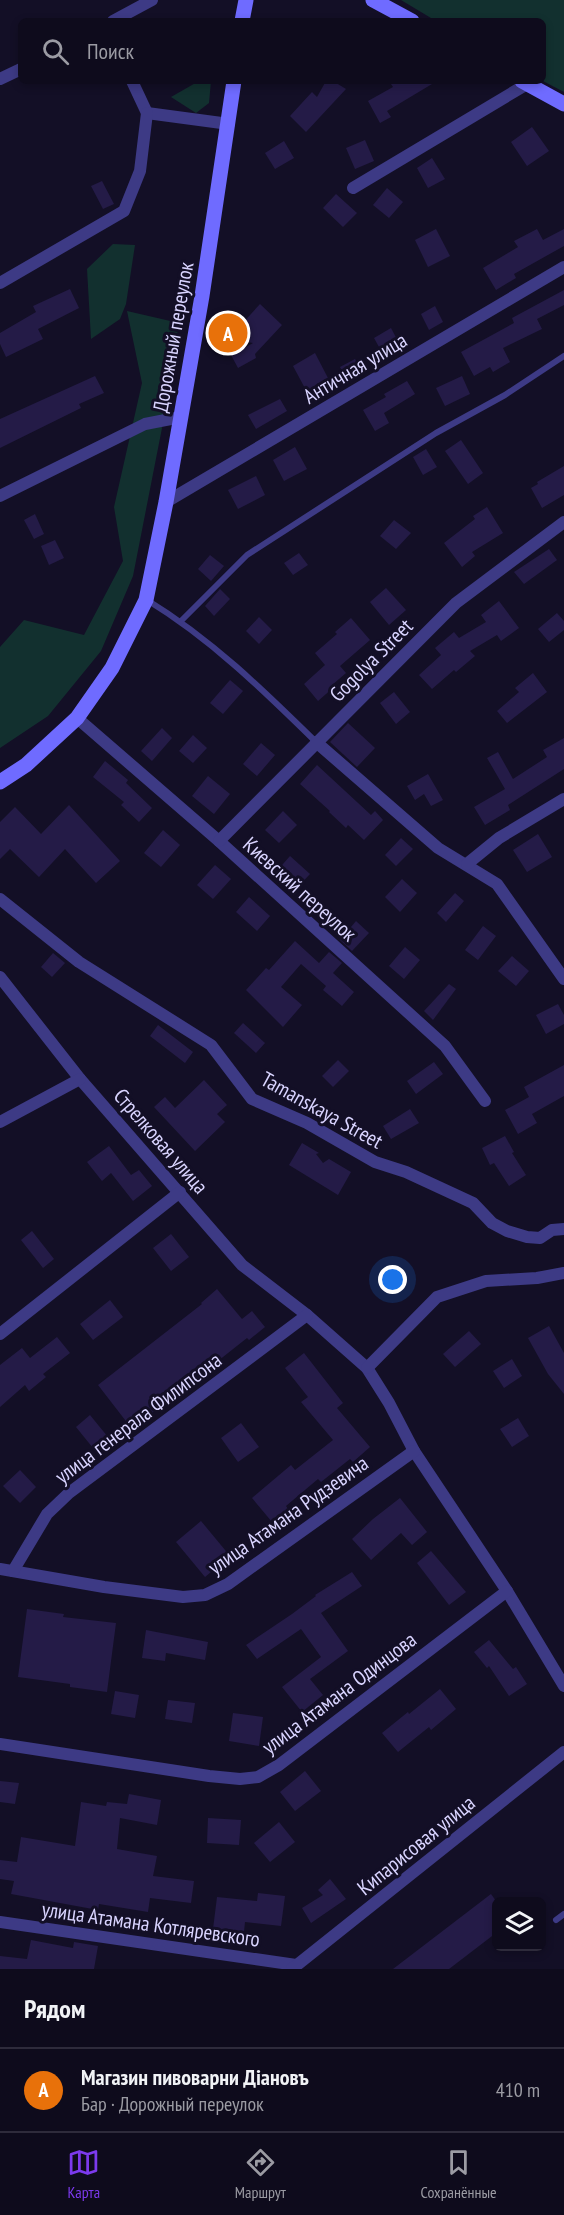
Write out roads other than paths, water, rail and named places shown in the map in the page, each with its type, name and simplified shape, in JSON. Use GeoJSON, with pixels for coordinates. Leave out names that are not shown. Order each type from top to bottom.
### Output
{"type":"FeatureCollection","features":[{"type":"Feature","properties":{"kind":"main road"},"geometry":{"type":"LineString","coordinates":[[243,18],[246,0]]}},
{"type":"Feature","properties":{"kind":"main road"},"geometry":{"type":"LineString","coordinates":[[373,0],[406,18]]}},
{"type":"Feature","properties":{"kind":"main road","name":"Дорожный переулок"},"geometry":{"type":"LineString","coordinates":[[0,782],[26,765],[77,718],[112,668],[146,600],[181,417],[234,84]]}},
{"type":"Feature","properties":{"kind":"main road"},"geometry":{"type":"LineString","coordinates":[[529,84],[564,104]]}},
{"type":"Feature","properties":{"kind":"street"},"geometry":{"type":"LineString","coordinates":[[118,18],[152,0]]}},
{"type":"Feature","properties":{"kind":"street"},"geometry":{"type":"LineString","coordinates":[[0,80],[18,71]]}},
{"type":"Feature","properties":{"kind":"street"},"geometry":{"type":"LineString","coordinates":[[0,283],[124,211],[140,171],[147,113],[133,84]]}},
{"type":"Feature","properties":{"kind":"street"},"geometry":{"type":"LineString","coordinates":[[352,188],[522,84]]}},
{"type":"Feature","properties":{"kind":"street"},"geometry":{"type":"LineString","coordinates":[[147,113],[229,124]]}},
{"type":"Feature","properties":{"kind":"street","name":"Античная улица"},"geometry":{"type":"LineString","coordinates":[[166,502],[564,267]]}},
{"type":"Feature","properties":{"kind":"street"},"geometry":{"type":"LineString","coordinates":[[0,496],[145,424],[181,417]]}},
{"type":"Feature","properties":{"kind":"street","name":"Gogolya Street"},"geometry":{"type":"LineString","coordinates":[[219,842],[456,603],[564,522]]}},
{"type":"Feature","properties":{"kind":"street","name":"Киевский переулок"},"geometry":{"type":"LineString","coordinates":[[77,718],[219,842],[444,1046],[485,1101]]}},
{"type":"Feature","properties":{"kind":"street"},"geometry":{"type":"LineString","coordinates":[[316,742],[438,848],[497,884],[564,979]]}},
{"type":"Feature","properties":{"kind":"street"},"geometry":{"type":"LineString","coordinates":[[467,864],[499,838],[564,799]]}},
{"type":"Feature","properties":{"kind":"street","name":"Tamanskaya Street"},"geometry":{"type":"LineString","coordinates":[[0,899],[79,962],[211,1046],[252,1099],[307,1123],[375,1162],[406,1172],[472,1203],[492,1223],[507,1231],[540,1238],[552,1230],[564,1229]]}},
{"type":"Feature","properties":{"kind":"street","name":"Стрелковая улица"},"geometry":{"type":"LineString","coordinates":[[0,977],[80,1078],[242,1265],[307,1315],[367,1368],[389,1402],[414,1451],[507,1591],[564,1686]]}},
{"type":"Feature","properties":{"kind":"street"},"geometry":{"type":"LineString","coordinates":[[0,1122],[80,1078]]}},
{"type":"Feature","properties":{"kind":"street"},"geometry":{"type":"LineString","coordinates":[[0,1334],[180,1192]]}},
{"type":"Feature","properties":{"kind":"street"},"geometry":{"type":"LineString","coordinates":[[367,1368],[437,1297],[486,1281],[537,1278],[564,1273]]}},
{"type":"Feature","properties":{"kind":"street","name":"улица генерала Филипсона"},"geometry":{"type":"LineString","coordinates":[[13,1571],[47,1514],[69,1493],[307,1315]]}},
{"type":"Feature","properties":{"kind":"street","name":"улица Атамана Рудзевича"},"geometry":{"type":"LineString","coordinates":[[0,1569],[150,1593],[205,1595],[228,1584],[414,1451]]}},
{"type":"Feature","properties":{"kind":"street","name":"улица Атамана Одинцова"},"geometry":{"type":"LineString","coordinates":[[0,1743],[209,1776],[240,1779],[258,1777],[279,1765],[507,1591]]}},
{"type":"Feature","properties":{"kind":"street","name":"Кипарисовая улица"},"geometry":{"type":"LineString","coordinates":[[294,1967],[564,1752]]}},
{"type":"Feature","properties":{"kind":"street","name":"улица Атамана Котляревского"},"geometry":{"type":"LineString","coordinates":[[0,1922],[294,1967]]}},
{"type":"Feature","properties":{"kind":"lane"},"geometry":{"type":"LineString","coordinates":[[181,621],[247,555],[436,433],[505,395],[564,356]]}},
{"type":"Feature","properties":{"kind":"lane"},"geometry":{"type":"LineString","coordinates":[[146,600],[181,621],[252,679],[316,742]]}},
{"type":"Feature","properties":{"kind":"lane"},"geometry":{"type":"LineString","coordinates":[[556,1920],[564,1914]]}},
{"type":"Feature","properties":{"kind":"place","name":"Магазин пивоварни Дiановъ"},"geometry":{"type":"Point","coordinates":[228,333]}}]}
